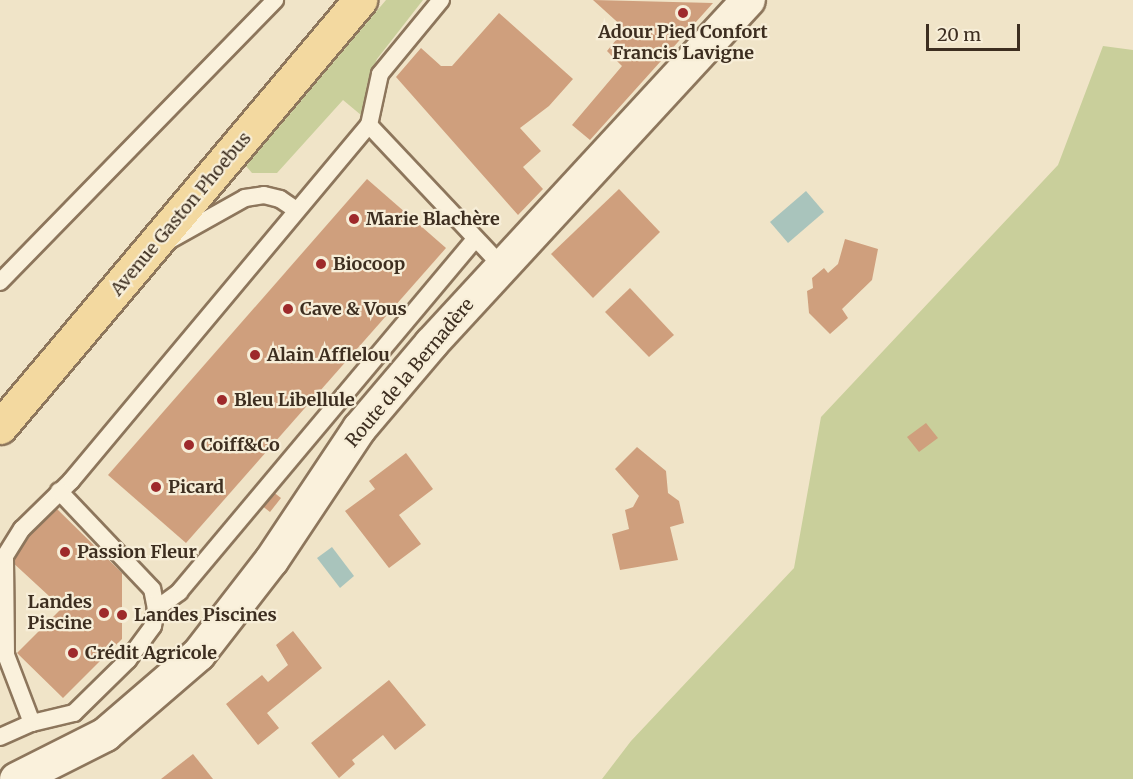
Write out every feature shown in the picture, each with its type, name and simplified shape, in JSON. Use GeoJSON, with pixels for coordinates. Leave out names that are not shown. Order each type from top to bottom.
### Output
{"type":"FeatureCollection","features":[{"type":"Feature","properties":{"kind":"main road","name":"Avenue Gaston Phoebus"},"geometry":{"type":"LineString","coordinates":[[0,427],[154,249],[360,0]]}},
{"type":"Feature","properties":{"kind":"street","name":"Route de la Bernadère"},"geometry":{"type":"LineString","coordinates":[[16,779],[105,734],[198,654],[271,560],[359,428],[502,266],[748,0]]}},
{"type":"Feature","properties":{"kind":"lane"},"geometry":{"type":"LineString","coordinates":[[0,282],[275,0]]}},
{"type":"Feature","properties":{"kind":"lane"},"geometry":{"type":"LineString","coordinates":[[32,723],[6,655],[5,556],[22,529],[59,491],[295,209],[369,125],[380,74],[441,0]]}},
{"type":"Feature","properties":{"kind":"lane"},"geometry":{"type":"LineString","coordinates":[[369,125],[502,266]]}},
{"type":"Feature","properties":{"kind":"lane"},"geometry":{"type":"LineString","coordinates":[[154,249],[245,198],[264,195],[280,199],[295,209]]}},
{"type":"Feature","properties":{"kind":"lane"},"geometry":{"type":"LineString","coordinates":[[156,609],[179,592],[475,238]]}},
{"type":"Feature","properties":{"kind":"lane"},"geometry":{"type":"LineString","coordinates":[[0,737],[32,723],[74,713],[128,660],[153,626],[156,609],[152,589],[59,491]]}},
{"type":"Feature","properties":{"kind":"green space"},"geometry":{"type":"Polygon","coordinates":[[[386,0],[423,0],[377,59],[367,84],[365,110],[361,115],[343,100],[277,173],[252,173],[246,166],[386,0]]]}},
{"type":"Feature","properties":{"kind":"green space"},"geometry":{"type":"Polygon","coordinates":[[[1103,46],[1133,50],[1133,779],[602,779],[631,741],[794,568],[821,417],[1058,165],[1103,46]]]}},
{"type":"Feature","properties":{"kind":"water"},"geometry":{"type":"Polygon","coordinates":[[[806,191],[824,212],[788,243],[770,222],[806,191]]]}},
{"type":"Feature","properties":{"kind":"water"},"geometry":{"type":"Polygon","coordinates":[[[332,547],[354,576],[340,588],[317,558],[332,547]]]}},
{"type":"Feature","properties":{"kind":"building"},"geometry":{"type":"Polygon","coordinates":[[[593,0],[713,3],[590,140],[572,125],[622,66],[607,51],[625,29],[593,0]]]}},
{"type":"Feature","properties":{"kind":"building"},"geometry":{"type":"Polygon","coordinates":[[[499,13],[573,79],[549,106],[520,128],[541,151],[523,167],[543,189],[518,215],[396,77],[421,48],[441,66],[452,66],[499,13]]]}},
{"type":"Feature","properties":{"kind":"building"},"geometry":{"type":"Polygon","coordinates":[[[367,179],[446,248],[186,543],[108,475],[367,179]]]}},
{"type":"Feature","properties":{"kind":"building"},"geometry":{"type":"Polygon","coordinates":[[[619,189],[660,232],[593,298],[551,254],[619,189]]]}},
{"type":"Feature","properties":{"kind":"building"},"geometry":{"type":"Polygon","coordinates":[[[845,239],[878,249],[872,280],[842,309],[848,318],[830,334],[809,313],[807,291],[813,288],[812,278],[824,268],[828,273],[838,264],[845,239]]]}},
{"type":"Feature","properties":{"kind":"building"},"geometry":{"type":"Polygon","coordinates":[[[630,288],[674,335],[649,357],[605,312],[630,288]]]}},
{"type":"Feature","properties":{"kind":"building"},"geometry":{"type":"Polygon","coordinates":[[[926,423],[938,438],[919,452],[907,437],[926,423]]]}},
{"type":"Feature","properties":{"kind":"building"},"geometry":{"type":"Polygon","coordinates":[[[637,447],[666,471],[668,493],[679,501],[684,523],[670,527],[678,560],[620,570],[612,534],[629,529],[625,510],[633,507],[639,496],[615,469],[637,447]]]}},
{"type":"Feature","properties":{"kind":"building"},"geometry":{"type":"Polygon","coordinates":[[[406,453],[433,489],[399,515],[421,544],[389,568],[345,511],[375,489],[369,481],[406,453]]]}},
{"type":"Feature","properties":{"kind":"building"},"geometry":{"type":"Polygon","coordinates":[[[272,491],[281,498],[270,512],[261,505],[272,491]]]}},
{"type":"Feature","properties":{"kind":"building"},"geometry":{"type":"Polygon","coordinates":[[[54,506],[122,573],[122,639],[63,698],[17,653],[62,608],[10,560],[54,506]]]}},
{"type":"Feature","properties":{"kind":"building"},"geometry":{"type":"Polygon","coordinates":[[[293,631],[322,668],[267,713],[279,728],[258,745],[226,704],[262,675],[268,682],[288,665],[276,645],[293,631]]]}},
{"type":"Feature","properties":{"kind":"building"},"geometry":{"type":"Polygon","coordinates":[[[389,680],[426,725],[395,750],[383,735],[352,760],[355,764],[339,778],[311,743],[389,680]]]}},
{"type":"Feature","properties":{"kind":"building"},"geometry":{"type":"Polygon","coordinates":[[[193,754],[213,779],[161,779],[193,754]]]}},
{"type":"Feature","properties":{"kind":"place","name":"Adour Pied Confort Francis Lavigne"},"geometry":{"type":"Point","coordinates":[683,13]}},
{"type":"Feature","properties":{"kind":"place","name":"Marie Blachère"},"geometry":{"type":"Point","coordinates":[354,219]}},
{"type":"Feature","properties":{"kind":"place","name":"Biocoop"},"geometry":{"type":"Point","coordinates":[321,264]}},
{"type":"Feature","properties":{"kind":"place","name":"Cave & Vous"},"geometry":{"type":"Point","coordinates":[288,309]}},
{"type":"Feature","properties":{"kind":"place","name":"Alain Afflelou"},"geometry":{"type":"Point","coordinates":[255,355]}},
{"type":"Feature","properties":{"kind":"place","name":"Bleu Libellule"},"geometry":{"type":"Point","coordinates":[222,400]}},
{"type":"Feature","properties":{"kind":"place","name":"Coiff&Co"},"geometry":{"type":"Point","coordinates":[189,445]}},
{"type":"Feature","properties":{"kind":"place","name":"Picard"},"geometry":{"type":"Point","coordinates":[156,487]}},
{"type":"Feature","properties":{"kind":"place","name":"Passion Fleur"},"geometry":{"type":"Point","coordinates":[65,552]}},
{"type":"Feature","properties":{"kind":"place","name":"Landes Piscine"},"geometry":{"type":"Point","coordinates":[104,613]}},
{"type":"Feature","properties":{"kind":"place","name":"Landes Piscines"},"geometry":{"type":"Point","coordinates":[122,615]}},
{"type":"Feature","properties":{"kind":"place","name":"Crédit Agricole"},"geometry":{"type":"Point","coordinates":[73,653]}}]}
